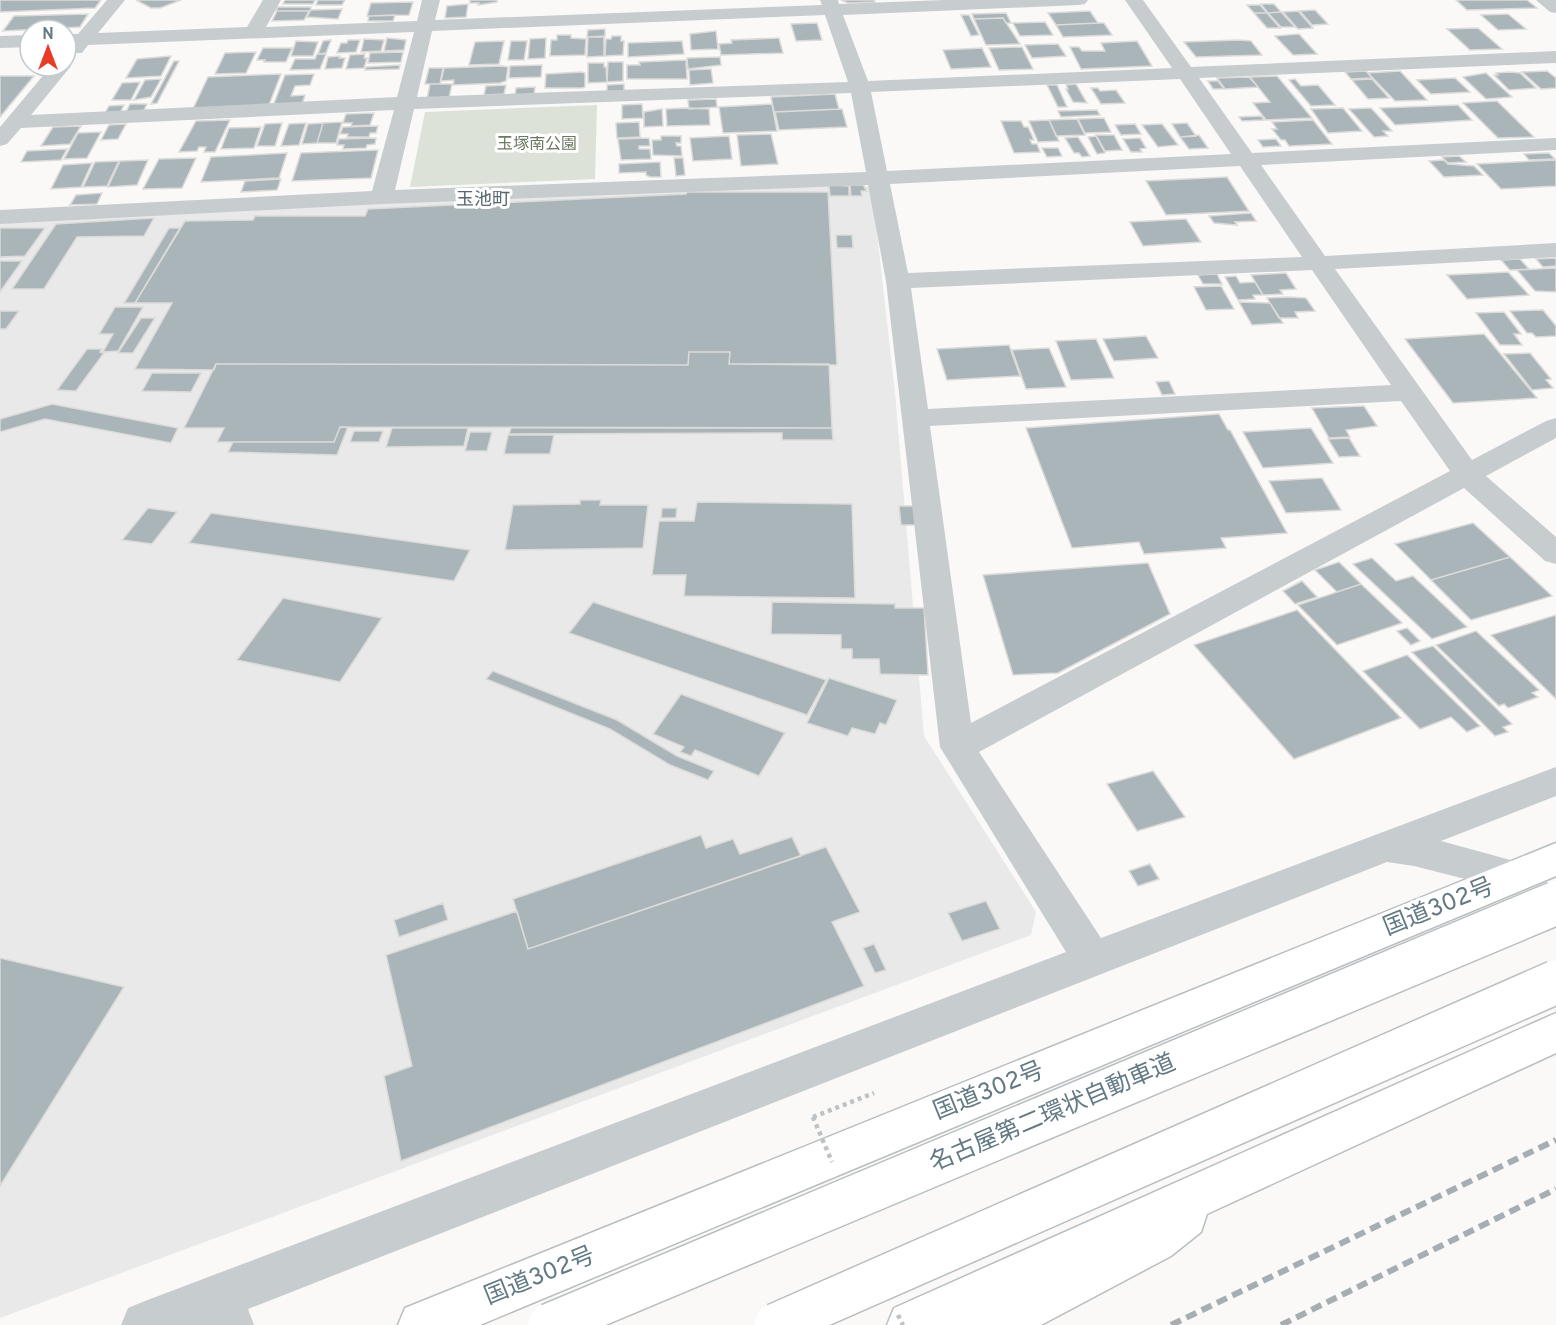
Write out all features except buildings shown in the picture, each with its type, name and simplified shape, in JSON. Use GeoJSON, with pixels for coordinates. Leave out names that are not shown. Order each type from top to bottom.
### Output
{"type":"FeatureCollection","features":[{"type":"Feature","properties":{"kind":"highway","name":"国道302号"},"geometry":{"type":"LineString","coordinates":[[422,1325],[1556,859]]}},
{"type":"Feature","properties":{"kind":"highway","name":"名古屋第二環状自動車道"},"geometry":{"type":"LineString","coordinates":[[550,1325],[1556,903]]}},
{"type":"Feature","properties":{"kind":"highway"},"geometry":{"type":"LineString","coordinates":[[776,1325],[1556,982]]}},
{"type":"Feature","properties":{"kind":"highway"},"geometry":{"type":"LineString","coordinates":[[911,1325],[1556,1032]]}},
{"type":"Feature","properties":{"kind":"highway"},"geometry":{"type":"LineString","coordinates":[[991,1325],[1155,1240],[1234,1179]]}},
{"type":"Feature","properties":{"kind":"street"},"geometry":{"type":"LineString","coordinates":[[78,36],[116,0]]}},
{"type":"Feature","properties":{"kind":"street"},"geometry":{"type":"LineString","coordinates":[[253,33],[272,0]]}},
{"type":"Feature","properties":{"kind":"street"},"geometry":{"type":"LineString","coordinates":[[382,197],[431,0]]}},
{"type":"Feature","properties":{"kind":"street"},"geometry":{"type":"LineString","coordinates":[[78,40],[425,26],[831,5],[1079,0]]}},
{"type":"Feature","properties":{"kind":"street"},"geometry":{"type":"LineString","coordinates":[[1134,0],[1468,476],[1556,554]]}},
{"type":"Feature","properties":{"kind":"street"},"geometry":{"type":"LineString","coordinates":[[1545,0],[1556,8]]}},
{"type":"Feature","properties":{"kind":"street"},"geometry":{"type":"LineString","coordinates":[[831,5],[860,87],[898,281],[957,747],[1093,960]]}},
{"type":"Feature","properties":{"kind":"street"},"geometry":{"type":"LineString","coordinates":[[0,42],[18,41]]}},
{"type":"Feature","properties":{"kind":"street"},"geometry":{"type":"LineString","coordinates":[[16,122],[405,103],[860,87],[1556,57]]}},
{"type":"Feature","properties":{"kind":"street"},"geometry":{"type":"LineString","coordinates":[[0,140],[51,78]]}},
{"type":"Feature","properties":{"kind":"street"},"geometry":{"type":"LineString","coordinates":[[0,217],[382,197],[879,177],[1556,144]]}},
{"type":"Feature","properties":{"kind":"street"},"geometry":{"type":"LineString","coordinates":[[898,281],[1319,263],[1556,250]]}},
{"type":"Feature","properties":{"kind":"street"},"geometry":{"type":"LineString","coordinates":[[915,418],[1410,392]]}},
{"type":"Feature","properties":{"kind":"street"},"geometry":{"type":"LineString","coordinates":[[957,747],[1556,427]]}},
{"type":"Feature","properties":{"kind":"street"},"geometry":{"type":"LineString","coordinates":[[151,1323],[1556,781]]}},
{"type":"Feature","properties":{"kind":"street"},"geometry":{"type":"LineString","coordinates":[[1383,848],[1414,850],[1516,876]]}},
{"type":"Feature","properties":{"kind":"street"},"geometry":{"type":"LineString","coordinates":[[151,1323],[206,1316],[230,1325]]}},
{"type":"Feature","properties":{"kind":"shaded area"},"geometry":{"type":"Polygon","coordinates":[[[856,181],[872,189],[895,393],[924,736],[1036,912],[1031,935],[0,1318],[0,219],[856,181]]]}},
{"type":"Feature","properties":{"kind":"green space","name":"玉塚南公園"},"geometry":{"type":"Polygon","coordinates":[[[597,105],[595,179],[410,187],[425,112],[597,105]]]}},
{"type":"Feature","properties":{"kind":"railway"},"geometry":{"type":"LineString","coordinates":[[1171,1325],[1556,1140]]}},
{"type":"Feature","properties":{"kind":"railway"},"geometry":{"type":"LineString","coordinates":[[1281,1325],[1556,1189]]}},
{"type":"Feature","properties":{"kind":"district","name":"玉池町"},"geometry":{"type":"Point","coordinates":[483,200]}}]}
